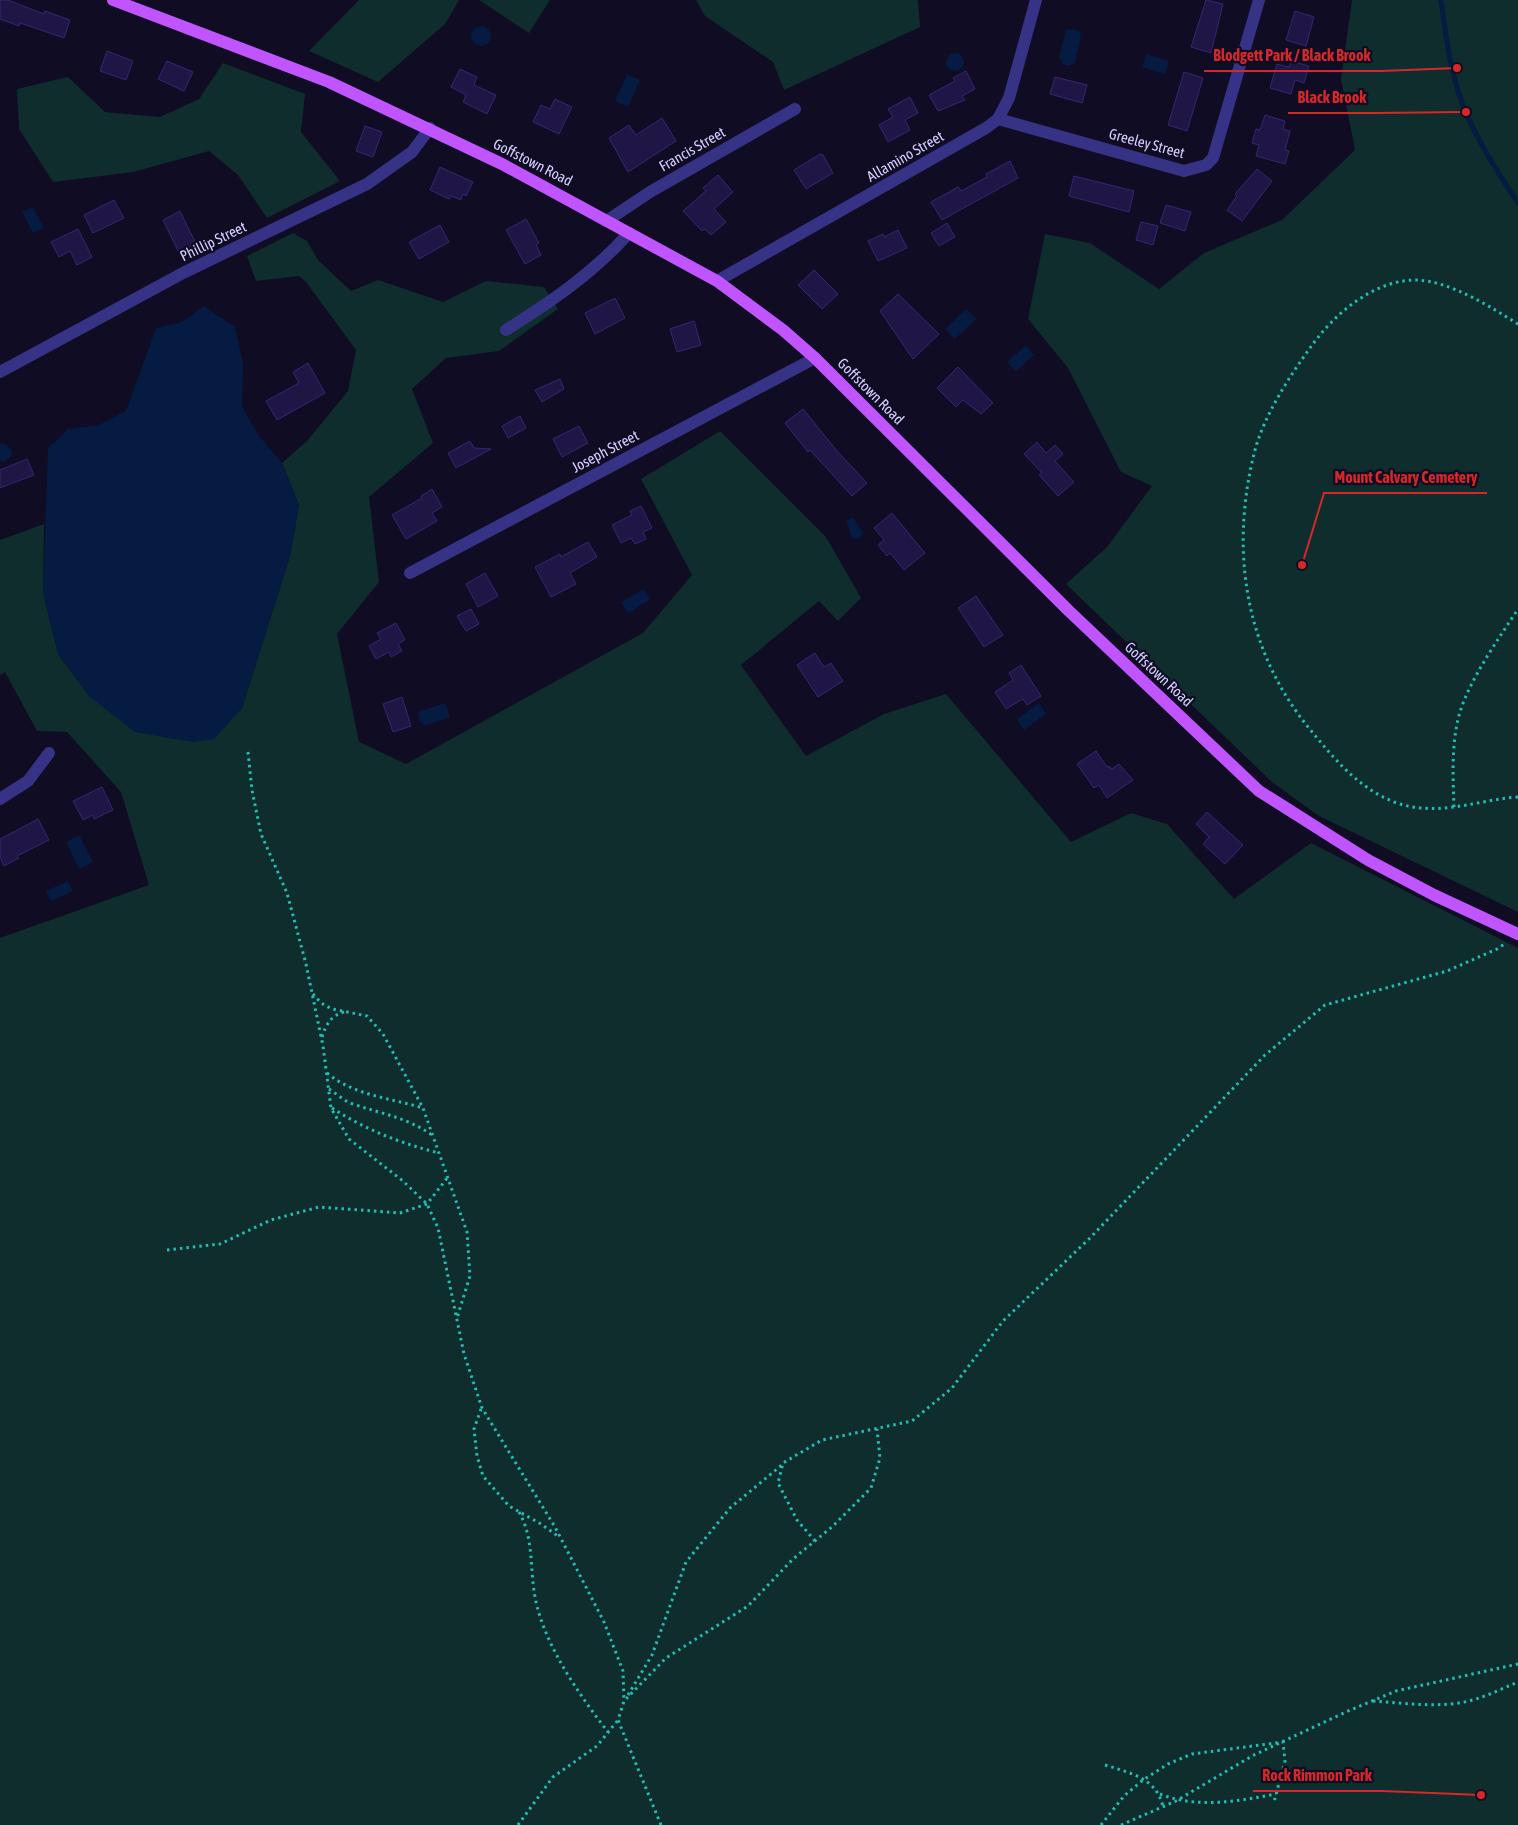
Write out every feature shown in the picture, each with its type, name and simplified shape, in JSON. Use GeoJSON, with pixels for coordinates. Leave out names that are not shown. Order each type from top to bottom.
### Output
{"type":"FeatureCollection","features":[{"type":"Feature","properties":{"kind":"main road","name":"Goffstown Road"},"geometry":{"type":"LineString","coordinates":[[114,0],[286,65],[430,128],[608,220],[717,281],[783,330],[815,358],[1027,570],[1260,791],[1368,860],[1515,937]]}},
{"type":"Feature","properties":{"kind":"street","name":"Allamino Street"},"geometry":{"type":"LineString","coordinates":[[717,281],[977,133],[998,118],[1009,98],[1036,0]]}},
{"type":"Feature","properties":{"kind":"street","name":"Greeley Street"},"geometry":{"type":"LineString","coordinates":[[998,118],[1184,171],[1206,165],[1213,158],[1258,0]]}},
{"type":"Feature","properties":{"kind":"street","name":"Francis Street"},"geometry":{"type":"LineString","coordinates":[[608,220],[650,192],[795,109]]}},
{"type":"Feature","properties":{"kind":"street","name":"Phillip Street"},"geometry":{"type":"LineString","coordinates":[[0,372],[183,273],[367,184],[412,152],[430,128]]}},
{"type":"Feature","properties":{"kind":"street"},"geometry":{"type":"LineString","coordinates":[[506,330],[567,291],[609,255],[629,233]]}},
{"type":"Feature","properties":{"kind":"street","name":"Joseph Street"},"geometry":{"type":"LineString","coordinates":[[410,573],[815,358]]}},
{"type":"Feature","properties":{"kind":"street"},"geometry":{"type":"LineString","coordinates":[[0,799],[28,781],[49,753]]}},
{"type":"Feature","properties":{"kind":"path"},"geometry":{"type":"LineString","coordinates":[[1518,324],[1441,283],[1414,280],[1384,286],[1358,300],[1322,330],[1285,382],[1256,449],[1243,514],[1242,557],[1251,618],[1276,680],[1302,720],[1338,763],[1360,783],[1395,802],[1437,810],[1518,797]]}},
{"type":"Feature","properties":{"kind":"path"},"geometry":{"type":"LineString","coordinates":[[1454,807],[1453,755],[1460,712],[1486,657],[1518,609]]}},
{"type":"Feature","properties":{"kind":"path"},"geometry":{"type":"LineString","coordinates":[[248,752],[252,790],[261,834],[287,894],[313,993],[331,1108],[348,1138],[403,1181],[427,1204],[438,1228],[464,1354],[482,1408],[561,1539],[604,1622],[623,1671],[624,1701]]}},
{"type":"Feature","properties":{"kind":"path"},"geometry":{"type":"LineString","coordinates":[[518,1825],[553,1777],[597,1746],[618,1720],[624,1701],[652,1654],[686,1562],[730,1508],[783,1463],[822,1440],[912,1421],[952,1388],[1003,1321],[1090,1238],[1265,1054],[1325,1005],[1447,971],[1497,949],[1515,937]]}},
{"type":"Feature","properties":{"kind":"path"},"geometry":{"type":"LineString","coordinates":[[313,993],[321,1003],[332,1009],[367,1016],[383,1034],[423,1108],[468,1232],[470,1276],[457,1319]]}},
{"type":"Feature","properties":{"kind":"path"},"geometry":{"type":"LineString","coordinates":[[321,1038],[327,1023],[338,1014],[347,1011]]}},
{"type":"Feature","properties":{"kind":"path"},"geometry":{"type":"LineString","coordinates":[[326,1073],[340,1084],[356,1091],[423,1108]]}},
{"type":"Feature","properties":{"kind":"path"},"geometry":{"type":"LineString","coordinates":[[329,1089],[351,1103],[391,1114],[418,1125],[433,1136]]}},
{"type":"Feature","properties":{"kind":"path"},"geometry":{"type":"LineString","coordinates":[[331,1108],[360,1126],[406,1145],[439,1153]]}},
{"type":"Feature","properties":{"kind":"path"},"geometry":{"type":"LineString","coordinates":[[168,1250],[220,1244],[270,1220],[319,1207],[400,1213],[427,1204],[448,1176]]}},
{"type":"Feature","properties":{"kind":"path"},"geometry":{"type":"LineString","coordinates":[[482,1408],[474,1429],[476,1456],[483,1476],[509,1506],[541,1524],[561,1539]]}},
{"type":"Feature","properties":{"kind":"path"},"geometry":{"type":"LineString","coordinates":[[624,1701],[666,1658],[748,1606],[793,1559],[871,1488],[880,1458],[876,1429]]}},
{"type":"Feature","properties":{"kind":"path"},"geometry":{"type":"LineString","coordinates":[[783,1463],[778,1483],[797,1520],[815,1541]]}},
{"type":"Feature","properties":{"kind":"path"},"geometry":{"type":"LineString","coordinates":[[519,1512],[526,1524],[531,1543],[531,1578],[536,1604],[549,1637],[583,1700],[608,1732]]}},
{"type":"Feature","properties":{"kind":"path"},"geometry":{"type":"LineString","coordinates":[[1121,1825],[1176,1801],[1252,1756],[1396,1691],[1518,1664]]}},
{"type":"Feature","properties":{"kind":"path"},"geometry":{"type":"LineString","coordinates":[[1372,1701],[1423,1705],[1459,1703],[1484,1697],[1518,1682]]}},
{"type":"Feature","properties":{"kind":"path"},"geometry":{"type":"LineString","coordinates":[[618,1720],[661,1825]]}},
{"type":"Feature","properties":{"kind":"path"},"geometry":{"type":"LineString","coordinates":[[1101,1825],[1124,1796],[1143,1780],[1168,1764],[1192,1754],[1283,1742]]}},
{"type":"Feature","properties":{"kind":"path"},"geometry":{"type":"LineString","coordinates":[[1274,1802],[1285,1761],[1283,1742]]}},
{"type":"Feature","properties":{"kind":"path"},"geometry":{"type":"LineString","coordinates":[[1105,1765],[1150,1783],[1160,1794],[1176,1801],[1211,1803],[1276,1794]]}},
{"type":"Feature","properties":{"kind":"path"},"geometry":{"type":"LineString","coordinates":[[1160,1794],[1163,1807]]}},
{"type":"Feature","properties":{"kind":"green space"},"geometry":{"type":"Polygon","coordinates":[[[359,0],[459,0],[445,24],[378,82],[309,51],[359,0]]]}},
{"type":"Feature","properties":{"kind":"green space"},"geometry":{"type":"Polygon","coordinates":[[[479,0],[550,0],[529,33],[479,0]]]}},
{"type":"Feature","properties":{"kind":"green space"},"geometry":{"type":"Polygon","coordinates":[[[696,0],[918,0],[920,27],[784,90],[773,62],[705,16],[696,0]]]}},
{"type":"Feature","properties":{"kind":"green space"},"geometry":{"type":"Polygon","coordinates":[[[1352,0],[1518,0],[1518,912],[1319,816],[1272,782],[1066,584],[1107,547],[1152,486],[1121,472],[1068,368],[1028,319],[1045,234],[1090,243],[1159,289],[1204,253],[1282,220],[1355,150],[1341,79],[1352,0]]]}},
{"type":"Feature","properties":{"kind":"green space"},"geometry":{"type":"Polygon","coordinates":[[[223,63],[305,94],[301,132],[340,181],[267,218],[238,175],[209,151],[133,172],[53,182],[19,129],[17,89],[68,77],[105,112],[160,117],[199,99],[223,63]]]}},
{"type":"Feature","properties":{"kind":"green space"},"geometry":{"type":"Polygon","coordinates":[[[293,233],[307,241],[318,260],[351,291],[378,280],[443,302],[486,281],[544,287],[558,309],[499,351],[446,358],[412,389],[433,443],[369,497],[379,582],[337,634],[359,742],[406,764],[643,633],[692,575],[641,479],[720,431],[826,537],[861,598],[838,621],[819,601],[741,665],[806,756],[884,714],[946,694],[1071,842],[1131,813],[1167,824],[1234,899],[1311,843],[1518,948],[1518,1825],[0,1825],[0,938],[149,885],[121,792],[67,732],[37,731],[5,672],[0,675],[0,540],[44,524],[43,592],[58,654],[89,696],[242,708],[290,556],[299,505],[282,463],[307,441],[348,391],[356,350],[306,282],[299,276],[256,281],[247,256],[293,233]]]}},
{"type":"Feature","properties":{"kind":"water"},"geometry":{"type":"Polygon","coordinates":[[[481,26],[488,29],[491,36],[488,43],[481,46],[474,43],[471,36],[474,29],[481,26]]]}},
{"type":"Feature","properties":{"kind":"water"},"geometry":{"type":"Polygon","coordinates":[[[1066,30],[1079,31],[1081,34],[1075,63],[1069,66],[1062,64],[1063,61],[1059,58],[1066,30]]]}},
{"type":"Feature","properties":{"kind":"water"},"geometry":{"type":"Polygon","coordinates":[[[955,53],[961,56],[964,62],[961,68],[955,71],[949,68],[946,62],[949,56],[955,53]]]}},
{"type":"Feature","properties":{"kind":"water"},"geometry":{"type":"Polygon","coordinates":[[[1146,54],[1169,61],[1165,74],[1142,67],[1146,54]]]}},
{"type":"Feature","properties":{"kind":"water"},"geometry":{"type":"Polygon","coordinates":[[[627,74],[640,80],[628,107],[615,101],[627,74]]]}},
{"type":"Feature","properties":{"kind":"water"},"geometry":{"type":"Polygon","coordinates":[[[33,207],[44,228],[33,233],[22,212],[33,207]]]}},
{"type":"Feature","properties":{"kind":"water"},"geometry":{"type":"Polygon","coordinates":[[[204,306],[235,327],[243,363],[242,407],[259,436],[282,463],[299,505],[290,556],[242,708],[214,739],[193,742],[135,732],[89,696],[58,654],[43,592],[48,448],[68,429],[99,425],[126,411],[156,328],[182,322],[204,306]]]}},
{"type":"Feature","properties":{"kind":"water"},"geometry":{"type":"Polygon","coordinates":[[[966,309],[976,319],[955,339],[945,329],[966,309]]]}},
{"type":"Feature","properties":{"kind":"water"},"geometry":{"type":"Polygon","coordinates":[[[1026,345],[1034,355],[1016,371],[1007,362],[1026,345]]]}},
{"type":"Feature","properties":{"kind":"water"},"geometry":{"type":"Polygon","coordinates":[[[0,444],[6,444],[12,451],[11,457],[4,462],[0,461],[0,444]]]}},
{"type":"Feature","properties":{"kind":"water"},"geometry":{"type":"Polygon","coordinates":[[[853,517],[863,533],[859,539],[852,538],[846,521],[853,517]]]}},
{"type":"Feature","properties":{"kind":"water"},"geometry":{"type":"Polygon","coordinates":[[[644,589],[650,600],[628,613],[621,602],[644,589]]]}},
{"type":"Feature","properties":{"kind":"water"},"geometry":{"type":"Polygon","coordinates":[[[445,703],[450,717],[424,726],[422,722],[420,723],[418,712],[445,703]]]}},
{"type":"Feature","properties":{"kind":"water"},"geometry":{"type":"Polygon","coordinates":[[[1039,703],[1046,714],[1024,730],[1017,719],[1039,703]]]}},
{"type":"Feature","properties":{"kind":"water"},"geometry":{"type":"Polygon","coordinates":[[[79,835],[93,862],[79,869],[66,842],[79,835]]]}},
{"type":"Feature","properties":{"kind":"water"},"geometry":{"type":"Polygon","coordinates":[[[68,881],[73,891],[51,901],[46,891],[68,881]]]}},
{"type":"Feature","properties":{"kind":"building"},"geometry":{"type":"Polygon","coordinates":[[[0,0],[8,0],[44,14],[45,11],[70,20],[64,38],[20,23],[19,26],[0,19],[0,0]]]}},
{"type":"Feature","properties":{"kind":"building"},"geometry":{"type":"Polygon","coordinates":[[[1206,0],[1223,4],[1211,53],[1191,47],[1206,0]]]}},
{"type":"Feature","properties":{"kind":"building"},"geometry":{"type":"Polygon","coordinates":[[[1295,11],[1314,17],[1306,46],[1286,40],[1295,11]]]}},
{"type":"Feature","properties":{"kind":"building"},"geometry":{"type":"Polygon","coordinates":[[[107,51],[133,61],[126,80],[100,71],[107,51]]]}},
{"type":"Feature","properties":{"kind":"building"},"geometry":{"type":"Polygon","coordinates":[[[167,61],[193,72],[184,91],[158,79],[167,61]]]}},
{"type":"Feature","properties":{"kind":"building"},"geometry":{"type":"Polygon","coordinates":[[[1291,61],[1309,66],[1304,83],[1295,80],[1291,94],[1270,88],[1277,64],[1289,67],[1291,61]]]}},
{"type":"Feature","properties":{"kind":"building"},"geometry":{"type":"Polygon","coordinates":[[[460,69],[477,77],[474,85],[496,95],[487,114],[463,102],[466,95],[451,87],[460,69]]]}},
{"type":"Feature","properties":{"kind":"building"},"geometry":{"type":"Polygon","coordinates":[[[966,71],[975,89],[962,96],[965,100],[938,111],[929,95],[955,81],[953,78],[966,71]]]}},
{"type":"Feature","properties":{"kind":"building"},"geometry":{"type":"Polygon","coordinates":[[[1184,72],[1203,78],[1187,131],[1168,125],[1184,72]]]}},
{"type":"Feature","properties":{"kind":"building"},"geometry":{"type":"Polygon","coordinates":[[[1055,77],[1087,85],[1082,103],[1050,94],[1055,77]]]}},
{"type":"Feature","properties":{"kind":"building"},"geometry":{"type":"Polygon","coordinates":[[[910,97],[918,113],[905,120],[910,130],[888,142],[879,125],[893,117],[888,109],[910,97]]]}},
{"type":"Feature","properties":{"kind":"building"},"geometry":{"type":"Polygon","coordinates":[[[555,99],[572,107],[559,134],[533,122],[541,105],[550,109],[555,99]]]}},
{"type":"Feature","properties":{"kind":"building"},"geometry":{"type":"Polygon","coordinates":[[[1265,115],[1285,121],[1283,129],[1290,131],[1285,150],[1289,151],[1285,164],[1256,156],[1259,145],[1252,143],[1256,129],[1260,130],[1265,115]]]}},
{"type":"Feature","properties":{"kind":"building"},"geometry":{"type":"Polygon","coordinates":[[[662,118],[676,141],[628,172],[609,138],[629,125],[636,135],[662,118]]]}},
{"type":"Feature","properties":{"kind":"building"},"geometry":{"type":"Polygon","coordinates":[[[365,126],[382,132],[373,157],[356,151],[365,126]]]}},
{"type":"Feature","properties":{"kind":"building"},"geometry":{"type":"Polygon","coordinates":[[[820,154],[823,155],[833,173],[806,189],[794,170],[820,154]]]}},
{"type":"Feature","properties":{"kind":"building"},"geometry":{"type":"Polygon","coordinates":[[[1010,161],[1018,178],[942,220],[931,202],[958,187],[961,191],[987,177],[986,174],[1010,161]]]}},
{"type":"Feature","properties":{"kind":"building"},"geometry":{"type":"Polygon","coordinates":[[[440,167],[473,182],[466,196],[463,194],[461,200],[451,196],[449,199],[430,190],[440,167]]]}},
{"type":"Feature","properties":{"kind":"building"},"geometry":{"type":"Polygon","coordinates":[[[1257,169],[1272,181],[1242,221],[1227,210],[1237,196],[1235,194],[1257,169]]]}},
{"type":"Feature","properties":{"kind":"building"},"geometry":{"type":"Polygon","coordinates":[[[718,175],[733,192],[714,209],[726,222],[711,235],[705,229],[702,231],[683,211],[706,191],[703,188],[718,175]]]}},
{"type":"Feature","properties":{"kind":"building"},"geometry":{"type":"Polygon","coordinates":[[[1074,176],[1134,191],[1129,212],[1069,196],[1074,176]]]}},
{"type":"Feature","properties":{"kind":"building"},"geometry":{"type":"Polygon","coordinates":[[[114,200],[124,218],[93,233],[84,215],[114,200]]]}},
{"type":"Feature","properties":{"kind":"building"},"geometry":{"type":"Polygon","coordinates":[[[1166,205],[1191,212],[1185,231],[1160,223],[1166,205]]]}},
{"type":"Feature","properties":{"kind":"building"},"geometry":{"type":"Polygon","coordinates":[[[180,211],[196,244],[179,253],[163,220],[180,211]]]}},
{"type":"Feature","properties":{"kind":"building"},"geometry":{"type":"Polygon","coordinates":[[[526,219],[539,243],[536,245],[541,255],[525,264],[506,230],[526,219]]]}},
{"type":"Feature","properties":{"kind":"building"},"geometry":{"type":"Polygon","coordinates":[[[1141,222],[1158,226],[1153,245],[1136,240],[1141,222]]]}},
{"type":"Feature","properties":{"kind":"building"},"geometry":{"type":"Polygon","coordinates":[[[947,223],[955,237],[939,246],[931,233],[947,223]]]}},
{"type":"Feature","properties":{"kind":"building"},"geometry":{"type":"Polygon","coordinates":[[[440,225],[449,242],[419,259],[409,242],[440,225]]]}},
{"type":"Feature","properties":{"kind":"building"},"geometry":{"type":"Polygon","coordinates":[[[78,229],[92,257],[77,265],[70,251],[59,257],[51,242],[78,229]]]}},
{"type":"Feature","properties":{"kind":"building"},"geometry":{"type":"Polygon","coordinates":[[[898,230],[907,248],[878,261],[868,241],[883,234],[884,237],[898,230]]]}},
{"type":"Feature","properties":{"kind":"building"},"geometry":{"type":"Polygon","coordinates":[[[814,270],[838,294],[822,309],[798,285],[814,270]]]}},
{"type":"Feature","properties":{"kind":"building"},"geometry":{"type":"Polygon","coordinates":[[[898,294],[939,334],[913,359],[880,311],[898,294]]]}},
{"type":"Feature","properties":{"kind":"building"},"geometry":{"type":"Polygon","coordinates":[[[615,298],[625,318],[595,334],[585,313],[615,298]]]}},
{"type":"Feature","properties":{"kind":"building"},"geometry":{"type":"Polygon","coordinates":[[[694,321],[701,345],[677,352],[670,329],[694,321]]]}},
{"type":"Feature","properties":{"kind":"building"},"geometry":{"type":"Polygon","coordinates":[[[308,363],[325,393],[277,420],[266,401],[299,383],[293,372],[308,363]]]}},
{"type":"Feature","properties":{"kind":"building"},"geometry":{"type":"Polygon","coordinates":[[[958,367],[993,403],[981,414],[963,400],[956,407],[937,388],[958,367]]]}},
{"type":"Feature","properties":{"kind":"building"},"geometry":{"type":"Polygon","coordinates":[[[560,379],[564,389],[542,402],[535,390],[560,379]]]}},
{"type":"Feature","properties":{"kind":"building"},"geometry":{"type":"Polygon","coordinates":[[[803,409],[837,451],[867,483],[852,496],[810,450],[808,452],[785,423],[803,409]]]}},
{"type":"Feature","properties":{"kind":"building"},"geometry":{"type":"Polygon","coordinates":[[[520,416],[526,428],[508,438],[502,426],[520,416]]]}},
{"type":"Feature","properties":{"kind":"building"},"geometry":{"type":"Polygon","coordinates":[[[579,426],[588,443],[562,457],[553,439],[579,426]]]}},
{"type":"Feature","properties":{"kind":"building"},"geometry":{"type":"Polygon","coordinates":[[[470,441],[474,448],[491,449],[456,468],[448,453],[470,441]]]}},
{"type":"Feature","properties":{"kind":"building"},"geometry":{"type":"Polygon","coordinates":[[[1037,442],[1046,453],[1055,445],[1063,454],[1055,461],[1074,482],[1058,496],[1039,475],[1042,473],[1024,454],[1037,442]]]}},
{"type":"Feature","properties":{"kind":"building"},"geometry":{"type":"Polygon","coordinates":[[[27,459],[34,475],[0,488],[0,470],[27,459]]]}},
{"type":"Feature","properties":{"kind":"building"},"geometry":{"type":"Polygon","coordinates":[[[432,489],[442,507],[432,513],[437,521],[406,539],[392,515],[422,498],[421,496],[432,489]]]}},
{"type":"Feature","properties":{"kind":"building"},"geometry":{"type":"Polygon","coordinates":[[[641,506],[652,528],[643,532],[646,539],[635,544],[631,538],[621,543],[612,525],[632,515],[630,511],[641,506]]]}},
{"type":"Feature","properties":{"kind":"building"},"geometry":{"type":"Polygon","coordinates":[[[892,513],[925,553],[904,570],[890,553],[887,556],[878,545],[884,540],[874,528],[892,513]]]}},
{"type":"Feature","properties":{"kind":"building"},"geometry":{"type":"Polygon","coordinates":[[[588,542],[597,557],[570,573],[576,584],[551,597],[535,567],[560,554],[561,557],[588,542]]]}},
{"type":"Feature","properties":{"kind":"building"},"geometry":{"type":"Polygon","coordinates":[[[485,573],[498,596],[478,607],[466,584],[485,573]]]}},
{"type":"Feature","properties":{"kind":"building"},"geometry":{"type":"Polygon","coordinates":[[[976,596],[1003,635],[984,647],[958,608],[976,596]]]}},
{"type":"Feature","properties":{"kind":"building"},"geometry":{"type":"Polygon","coordinates":[[[471,609],[479,624],[466,631],[457,616],[471,609]]]}},
{"type":"Feature","properties":{"kind":"building"},"geometry":{"type":"Polygon","coordinates":[[[396,623],[405,640],[398,644],[402,651],[391,657],[389,652],[376,659],[369,646],[381,639],[377,633],[396,623]]]}},
{"type":"Feature","properties":{"kind":"building"},"geometry":{"type":"Polygon","coordinates":[[[815,653],[824,667],[831,663],[843,681],[818,697],[797,665],[815,653]]]}},
{"type":"Feature","properties":{"kind":"building"},"geometry":{"type":"Polygon","coordinates":[[[1021,665],[1041,696],[1027,705],[1023,699],[1006,709],[995,692],[1013,680],[1009,673],[1021,665]]]}},
{"type":"Feature","properties":{"kind":"building"},"geometry":{"type":"Polygon","coordinates":[[[402,697],[411,726],[393,732],[383,704],[402,697]]]}},
{"type":"Feature","properties":{"kind":"building"},"geometry":{"type":"Polygon","coordinates":[[[1096,751],[1107,767],[1109,766],[1112,769],[1119,764],[1133,780],[1107,798],[1099,785],[1094,788],[1077,764],[1096,751]]]}},
{"type":"Feature","properties":{"kind":"building"},"geometry":{"type":"Polygon","coordinates":[[[102,787],[113,810],[94,819],[93,815],[83,820],[73,801],[102,787]]]}},
{"type":"Feature","properties":{"kind":"building"},"geometry":{"type":"Polygon","coordinates":[[[1207,812],[1243,845],[1225,864],[1203,844],[1209,837],[1196,824],[1207,812]]]}},
{"type":"Feature","properties":{"kind":"building"},"geometry":{"type":"Polygon","coordinates":[[[38,819],[49,840],[17,856],[19,858],[4,866],[0,857],[0,839],[38,819]]]}},
{"type":"Feature","properties":{"kind":"waterway"},"geometry":{"type":"LineString","coordinates":[[1441,0],[1456,86],[1466,113],[1484,148],[1518,203]]}},
{"type":"Feature","properties":{"kind":"place","name":"Blodgett Park / Black Brook"},"geometry":{"type":"Point","coordinates":[1457,68]}},
{"type":"Feature","properties":{"kind":"place","name":"Black Brook"},"geometry":{"type":"Point","coordinates":[1466,112]}},
{"type":"Feature","properties":{"kind":"place","name":"Mount Calvary Cemetery"},"geometry":{"type":"Point","coordinates":[1302,565]}},
{"type":"Feature","properties":{"kind":"place","name":"Rock Rimmon Park"},"geometry":{"type":"Point","coordinates":[1481,1795]}}]}
